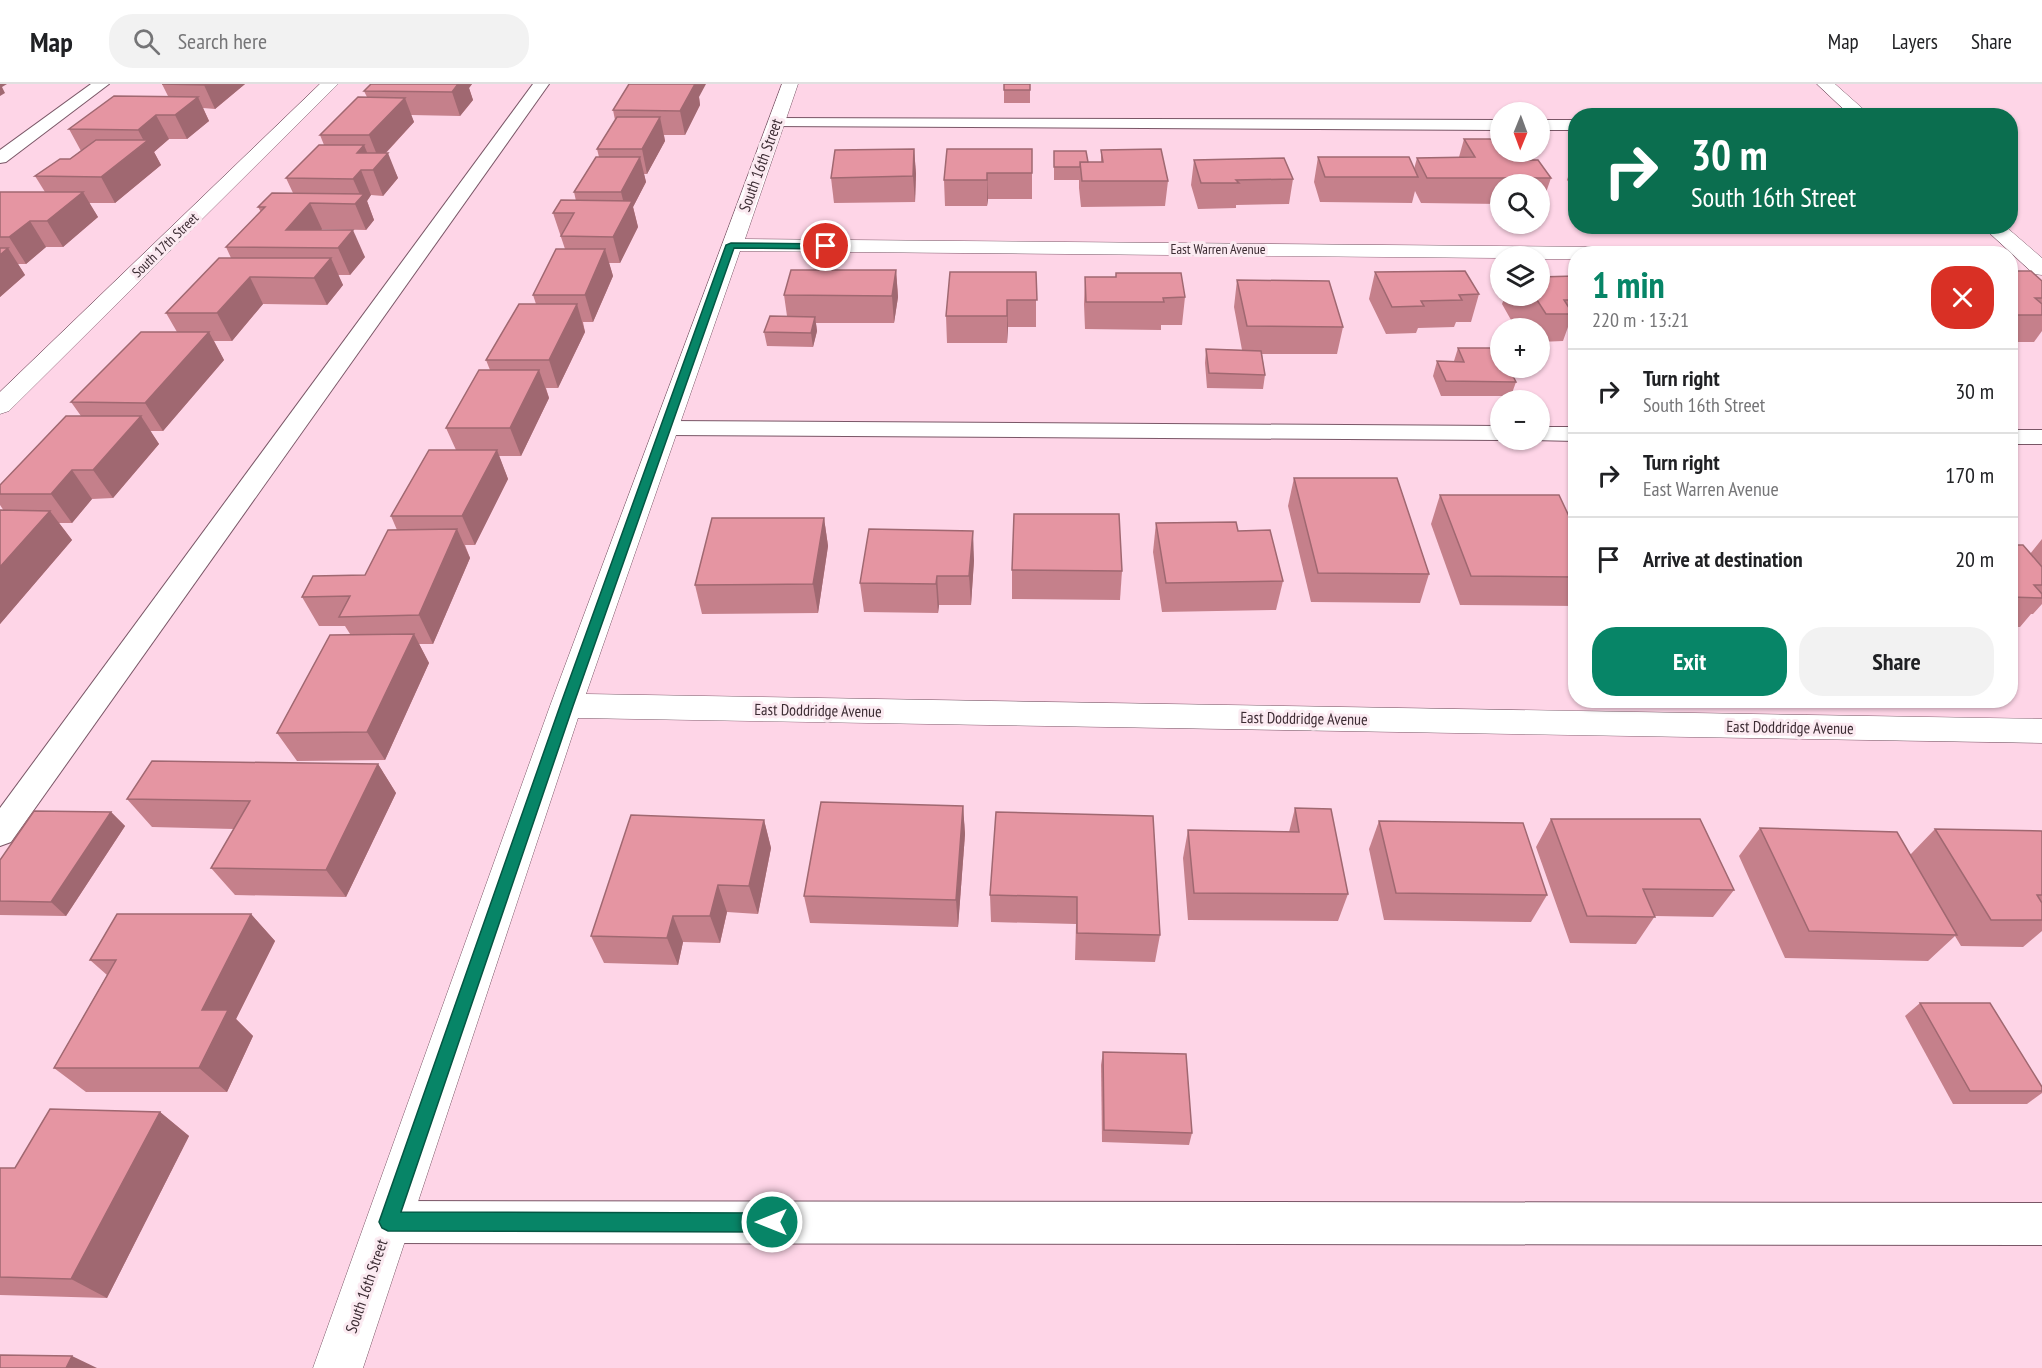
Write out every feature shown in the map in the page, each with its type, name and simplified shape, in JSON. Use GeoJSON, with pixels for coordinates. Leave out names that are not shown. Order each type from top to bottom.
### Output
{"type":"FeatureCollection","features":[{"type":"Feature","properties":{"kind":"street","name":"South 17th Street"},"geometry":{"type":"LineString","coordinates":[[0,406],[11,384],[330,84]]}},
{"type":"Feature","properties":{"kind":"street","name":"South 16th Street"},"geometry":{"type":"LineString","coordinates":[[338,1368],[566,706],[790,84]]}},
{"type":"Feature","properties":{"kind":"street"},"geometry":{"type":"LineString","coordinates":[[1825,84],[1853,108]]}},
{"type":"Feature","properties":{"kind":"street"},"geometry":{"type":"LineString","coordinates":[[2001,234],[2015,246]]}},
{"type":"Feature","properties":{"kind":"street","name":"East Warren Avenue"},"geometry":{"type":"LineString","coordinates":[[731,245],[1568,253]]}},
{"type":"Feature","properties":{"kind":"street"},"geometry":{"type":"LineString","coordinates":[[2018,249],[2030,259]]}},
{"type":"Feature","properties":{"kind":"street","name":"East Doddridge Avenue"},"geometry":{"type":"LineString","coordinates":[[566,706],[2042,731]]}},
{"type":"Feature","properties":{"kind":"lane"},"geometry":{"type":"LineString","coordinates":[[0,158],[101,84]]}},
{"type":"Feature","properties":{"kind":"lane"},"geometry":{"type":"LineString","coordinates":[[0,833],[542,84]]}},
{"type":"Feature","properties":{"kind":"lane"},"geometry":{"type":"LineString","coordinates":[[776,123],[1490,125]]}},
{"type":"Feature","properties":{"kind":"lane"},"geometry":{"type":"LineString","coordinates":[[1550,125],[1568,125]]}},
{"type":"Feature","properties":{"kind":"lane"},"geometry":{"type":"LineString","coordinates":[[666,428],[1490,433]]}},
{"type":"Feature","properties":{"kind":"lane"},"geometry":{"type":"LineString","coordinates":[[1550,434],[1568,434]]}},
{"type":"Feature","properties":{"kind":"lane"},"geometry":{"type":"LineString","coordinates":[[2018,437],[2042,437]]}},
{"type":"Feature","properties":{"kind":"lane"},"geometry":{"type":"LineString","coordinates":[[388,1222],[2042,1224]]}},
{"type":"Feature","properties":{"kind":"building"},"geometry":{"type":"Polygon","coordinates":[[[371,84],[458,84],[452,92],[364,91],[371,84]]]}},
{"type":"Feature","properties":{"kind":"building"},"geometry":{"type":"Polygon","coordinates":[[[629,84],[695,84],[680,111],[613,110],[629,84]]]}},
{"type":"Feature","properties":{"kind":"building"},"geometry":{"type":"Polygon","coordinates":[[[1004,84],[1030,84],[1030,90],[1004,90],[1004,84]]]}},
{"type":"Feature","properties":{"kind":"building"},"geometry":{"type":"Polygon","coordinates":[[[114,96],[198,97],[175,115],[156,115],[138,130],[69,129],[114,96]]]}},
{"type":"Feature","properties":{"kind":"building"},"geometry":{"type":"Polygon","coordinates":[[[358,97],[405,98],[369,135],[320,135],[358,97]]]}},
{"type":"Feature","properties":{"kind":"building"},"geometry":{"type":"Polygon","coordinates":[[[617,117],[660,117],[642,149],[597,149],[617,117]]]}},
{"type":"Feature","properties":{"kind":"building"},"geometry":{"type":"Polygon","coordinates":[[[1464,139],[1490,139],[1490,162],[1539,162],[1548,174],[1490,174],[1490,178],[1427,178],[1417,158],[1475,157],[1464,139]]]}},
{"type":"Feature","properties":{"kind":"building"},"geometry":{"type":"Polygon","coordinates":[[[96,140],[148,140],[101,177],[35,176],[60,159],[70,159],[96,140]]]}},
{"type":"Feature","properties":{"kind":"building"},"geometry":{"type":"Polygon","coordinates":[[[319,145],[364,145],[357,153],[388,153],[373,170],[361,170],[353,179],[286,178],[319,145]]]}},
{"type":"Feature","properties":{"kind":"building"},"geometry":{"type":"Polygon","coordinates":[[[914,149],[913,176],[831,178],[835,150],[914,149]]]}},
{"type":"Feature","properties":{"kind":"building"},"geometry":{"type":"Polygon","coordinates":[[[947,149],[1032,149],[1032,173],[987,173],[987,180],[944,180],[947,149]]]}},
{"type":"Feature","properties":{"kind":"building"},"geometry":{"type":"Polygon","coordinates":[[[1161,149],[1168,181],[1082,181],[1080,162],[1103,162],[1101,150],[1161,149]]]}},
{"type":"Feature","properties":{"kind":"building"},"geometry":{"type":"Polygon","coordinates":[[[1054,151],[1086,151],[1088,162],[1080,162],[1080,167],[1054,167],[1054,151]]]}},
{"type":"Feature","properties":{"kind":"building"},"geometry":{"type":"Polygon","coordinates":[[[596,157],[640,157],[621,192],[574,192],[596,157]]]}},
{"type":"Feature","properties":{"kind":"building"},"geometry":{"type":"Polygon","coordinates":[[[1318,157],[1409,157],[1418,177],[1325,177],[1318,157]]]}},
{"type":"Feature","properties":{"kind":"building"},"geometry":{"type":"Polygon","coordinates":[[[1284,158],[1293,179],[1236,180],[1239,183],[1201,183],[1194,160],[1284,158]]]}},
{"type":"Feature","properties":{"kind":"building"},"geometry":{"type":"Polygon","coordinates":[[[0,192],[83,192],[47,221],[30,221],[9,237],[0,237],[0,192]]]}},
{"type":"Feature","properties":{"kind":"building"},"geometry":{"type":"Polygon","coordinates":[[[272,193],[364,194],[355,204],[310,203],[286,230],[353,230],[338,248],[226,247],[265,207],[258,207],[272,193]]]}},
{"type":"Feature","properties":{"kind":"building"},"geometry":{"type":"Polygon","coordinates":[[[561,200],[632,201],[613,237],[561,236],[574,213],[553,213],[561,200]]]}},
{"type":"Feature","properties":{"kind":"building"},"geometry":{"type":"Polygon","coordinates":[[[0,248],[8,248],[0,255],[0,248]]]}},
{"type":"Feature","properties":{"kind":"building"},"geometry":{"type":"Polygon","coordinates":[[[556,249],[605,249],[585,295],[533,295],[556,249]]]}},
{"type":"Feature","properties":{"kind":"building"},"geometry":{"type":"Polygon","coordinates":[[[219,258],[331,258],[314,278],[250,277],[217,313],[166,313],[219,258]]]}},
{"type":"Feature","properties":{"kind":"building"},"geometry":{"type":"Polygon","coordinates":[[[791,270],[896,270],[892,296],[784,295],[791,270]]]}},
{"type":"Feature","properties":{"kind":"building"},"geometry":{"type":"Polygon","coordinates":[[[1465,271],[1479,294],[1459,295],[1462,300],[1421,301],[1424,306],[1392,307],[1375,272],[1465,271]]]}},
{"type":"Feature","properties":{"kind":"building"},"geometry":{"type":"Polygon","coordinates":[[[2018,271],[2031,271],[2042,281],[2042,298],[2035,298],[2042,304],[2042,315],[2018,315],[2018,271]]]}},
{"type":"Feature","properties":{"kind":"building"},"geometry":{"type":"Polygon","coordinates":[[[950,272],[1036,272],[1037,300],[1007,300],[1007,316],[946,316],[950,272]]]}},
{"type":"Feature","properties":{"kind":"building"},"geometry":{"type":"Polygon","coordinates":[[[1116,273],[1181,273],[1185,297],[1163,298],[1164,302],[1086,302],[1085,277],[1116,277],[1116,273]]]}},
{"type":"Feature","properties":{"kind":"building"},"geometry":{"type":"Polygon","coordinates":[[[1568,276],[1568,300],[1564,300],[1568,306],[1568,314],[1546,314],[1541,306],[1550,306],[1550,277],[1568,276]]]}},
{"type":"Feature","properties":{"kind":"building"},"geometry":{"type":"Polygon","coordinates":[[[1237,280],[1329,281],[1343,327],[1247,326],[1237,280]]]}},
{"type":"Feature","properties":{"kind":"building"},"geometry":{"type":"Polygon","coordinates":[[[519,304],[577,304],[549,360],[486,360],[519,304]]]}},
{"type":"Feature","properties":{"kind":"building"},"geometry":{"type":"Polygon","coordinates":[[[770,316],[815,317],[811,333],[764,332],[770,316]]]}},
{"type":"Feature","properties":{"kind":"building"},"geometry":{"type":"Polygon","coordinates":[[[141,332],[209,332],[145,403],[71,402],[141,332]]]}},
{"type":"Feature","properties":{"kind":"building"},"geometry":{"type":"Polygon","coordinates":[[[1458,348],[1490,348],[1490,378],[1514,378],[1516,382],[1446,381],[1437,361],[1464,362],[1458,348]]]}},
{"type":"Feature","properties":{"kind":"building"},"geometry":{"type":"Polygon","coordinates":[[[1206,349],[1261,351],[1265,375],[1209,373],[1206,349]]]}},
{"type":"Feature","properties":{"kind":"building"},"geometry":{"type":"Polygon","coordinates":[[[479,370],[539,370],[510,428],[446,428],[479,370]]]}},
{"type":"Feature","properties":{"kind":"building"},"geometry":{"type":"Polygon","coordinates":[[[66,416],[141,416],[93,470],[72,470],[51,494],[0,494],[0,485],[66,416]]]}},
{"type":"Feature","properties":{"kind":"building"},"geometry":{"type":"Polygon","coordinates":[[[429,450],[497,450],[462,516],[391,516],[429,450]]]}},
{"type":"Feature","properties":{"kind":"building"},"geometry":{"type":"Polygon","coordinates":[[[1294,478],[1397,478],[1429,574],[1318,573],[1294,478]]]}},
{"type":"Feature","properties":{"kind":"building"},"geometry":{"type":"Polygon","coordinates":[[[1440,495],[1559,495],[1568,514],[1568,577],[1471,576],[1440,495]]]}},
{"type":"Feature","properties":{"kind":"building"},"geometry":{"type":"Polygon","coordinates":[[[0,510],[50,511],[0,567],[0,510]]]}},
{"type":"Feature","properties":{"kind":"building"},"geometry":{"type":"Polygon","coordinates":[[[1014,514],[1119,514],[1122,571],[1012,570],[1014,514]]]}},
{"type":"Feature","properties":{"kind":"building"},"geometry":{"type":"Polygon","coordinates":[[[712,518],[824,518],[813,584],[695,585],[712,518]]]}},
{"type":"Feature","properties":{"kind":"building"},"geometry":{"type":"Polygon","coordinates":[[[1236,522],[1238,531],[1270,530],[1283,581],[1166,583],[1156,523],[1236,522]]]}},
{"type":"Feature","properties":{"kind":"building"},"geometry":{"type":"Polygon","coordinates":[[[457,529],[419,615],[339,617],[350,596],[302,597],[313,576],[365,575],[388,530],[457,529]]]}},
{"type":"Feature","properties":{"kind":"building"},"geometry":{"type":"Polygon","coordinates":[[[869,529],[973,531],[969,576],[937,576],[936,584],[860,583],[869,529]]]}},
{"type":"Feature","properties":{"kind":"building"},"geometry":{"type":"Polygon","coordinates":[[[2018,545],[2023,545],[2042,567],[2042,585],[2034,585],[2042,594],[2042,598],[2018,597],[2018,545]]]}},
{"type":"Feature","properties":{"kind":"building"},"geometry":{"type":"Polygon","coordinates":[[[414,634],[367,732],[277,733],[330,635],[414,634]]]}},
{"type":"Feature","properties":{"kind":"building"},"geometry":{"type":"Polygon","coordinates":[[[152,761],[378,764],[326,870],[211,868],[250,801],[127,799],[152,761]]]}},
{"type":"Feature","properties":{"kind":"building"},"geometry":{"type":"Polygon","coordinates":[[[821,802],[963,806],[956,900],[804,896],[821,802]]]}},
{"type":"Feature","properties":{"kind":"building"},"geometry":{"type":"Polygon","coordinates":[[[1295,808],[1331,809],[1348,894],[1194,893],[1188,830],[1299,832],[1295,808]]]}},
{"type":"Feature","properties":{"kind":"building"},"geometry":{"type":"Polygon","coordinates":[[[34,811],[111,812],[51,902],[0,901],[0,860],[34,811]]]}},
{"type":"Feature","properties":{"kind":"building"},"geometry":{"type":"Polygon","coordinates":[[[996,812],[1153,816],[1160,935],[1077,933],[1077,897],[990,895],[996,812]]]}},
{"type":"Feature","properties":{"kind":"building"},"geometry":{"type":"Polygon","coordinates":[[[631,815],[764,820],[749,886],[718,885],[710,916],[673,916],[667,938],[591,936],[631,815]]]}},
{"type":"Feature","properties":{"kind":"building"},"geometry":{"type":"Polygon","coordinates":[[[1551,819],[1700,819],[1734,890],[1643,889],[1655,917],[1587,916],[1551,819]]]}},
{"type":"Feature","properties":{"kind":"building"},"geometry":{"type":"Polygon","coordinates":[[[1379,821],[1523,823],[1547,895],[1396,893],[1379,821]]]}},
{"type":"Feature","properties":{"kind":"building"},"geometry":{"type":"Polygon","coordinates":[[[1760,828],[1897,832],[1957,935],[1809,931],[1760,828]]]}},
{"type":"Feature","properties":{"kind":"building"},"geometry":{"type":"Polygon","coordinates":[[[1935,829],[2042,831],[2042,895],[2037,895],[2042,903],[2042,920],[1991,920],[1935,829]]]}},
{"type":"Feature","properties":{"kind":"building"},"geometry":{"type":"Polygon","coordinates":[[[117,914],[251,914],[202,1010],[228,1010],[199,1068],[54,1068],[116,960],[90,960],[117,914]]]}},
{"type":"Feature","properties":{"kind":"building"},"geometry":{"type":"Polygon","coordinates":[[[1920,1003],[1990,1003],[2042,1087],[2042,1091],[1970,1091],[1920,1003]]]}},
{"type":"Feature","properties":{"kind":"building"},"geometry":{"type":"Polygon","coordinates":[[[1103,1052],[1186,1054],[1192,1133],[1104,1130],[1103,1052]]]}},
{"type":"Feature","properties":{"kind":"building"},"geometry":{"type":"Polygon","coordinates":[[[50,1109],[160,1112],[71,1279],[0,1277],[0,1168],[15,1168],[50,1109]]]}},
{"type":"Feature","properties":{"kind":"building"},"geometry":{"type":"Polygon","coordinates":[[[0,1355],[72,1356],[66,1368],[0,1368],[0,1355]]]}},
{"type":"Feature","properties":{"kind":"route"},"geometry":{"type":"LineString","coordinates":[[772,1222],[388,1222],[566,706],[731,245],[826,246]]}}]}
